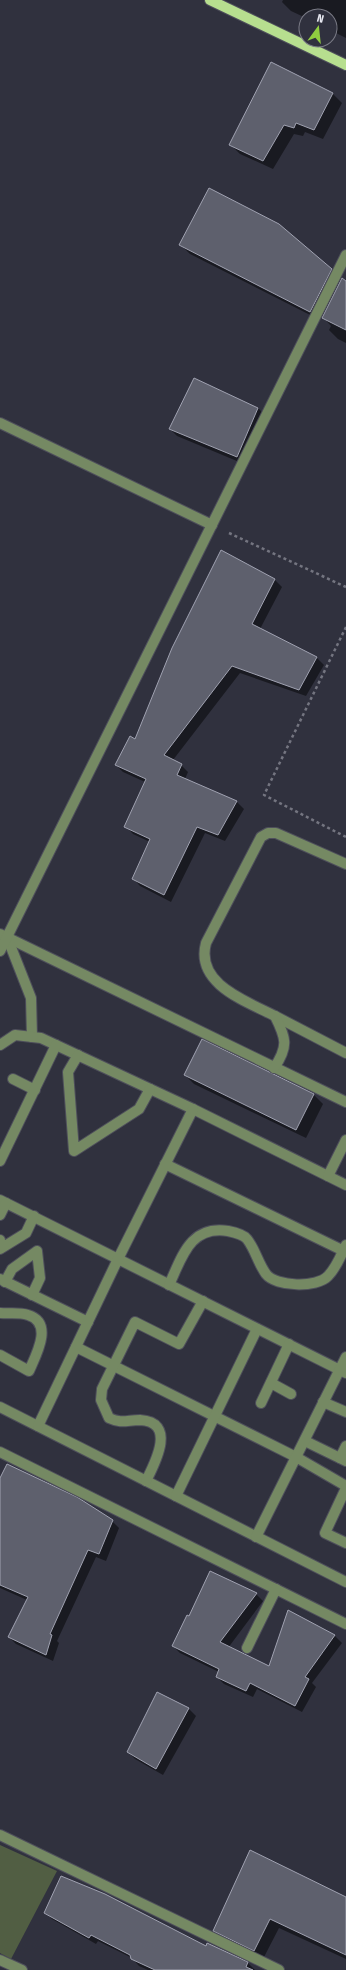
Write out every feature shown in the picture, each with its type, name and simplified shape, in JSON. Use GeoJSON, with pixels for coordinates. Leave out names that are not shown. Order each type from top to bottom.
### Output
{"type":"FeatureCollection","features":[{"type":"Feature","properties":{"kind":"main road"},"geometry":{"type":"LineString","coordinates":[[210,0],[346,65]]}},
{"type":"Feature","properties":{"kind":"street"},"geometry":{"type":"LineString","coordinates":[[0,951],[3,936],[212,525],[346,255]]}},
{"type":"Feature","properties":{"kind":"street"},"geometry":{"type":"LineString","coordinates":[[0,423],[212,525]]}},
{"type":"Feature","properties":{"kind":"street"},"geometry":{"type":"LineString","coordinates":[[346,864],[276,833],[268,833],[261,837],[206,943],[204,951],[206,967],[212,978],[240,997],[346,1053]]}},
{"type":"Feature","properties":{"kind":"street"},"geometry":{"type":"LineString","coordinates":[[3,936],[31,998],[32,1036]]}},
{"type":"Feature","properties":{"kind":"street"},"geometry":{"type":"LineString","coordinates":[[3,936],[346,1102]]}},
{"type":"Feature","properties":{"kind":"street"},"geometry":{"type":"LineString","coordinates":[[274,1068],[283,1055],[285,1043],[275,1016]]}},
{"type":"Feature","properties":{"kind":"street"},"geometry":{"type":"LineString","coordinates":[[0,1045],[15,1035],[32,1036],[56,1044],[193,1109],[346,1185]]}},
{"type":"Feature","properties":{"kind":"street"},"geometry":{"type":"LineString","coordinates":[[0,1161],[3,1147],[34,1090],[56,1044]]}},
{"type":"Feature","properties":{"kind":"street"},"geometry":{"type":"LineString","coordinates":[[78,1054],[68,1072],[74,1151],[140,1109],[150,1089]]}},
{"type":"Feature","properties":{"kind":"street"},"geometry":{"type":"LineString","coordinates":[[13,1079],[34,1090]]}},
{"type":"Feature","properties":{"kind":"street"},"geometry":{"type":"LineString","coordinates":[[38,1426],[118,1259],[193,1109]]}},
{"type":"Feature","properties":{"kind":"street"},"geometry":{"type":"LineString","coordinates":[[328,1176],[346,1140]]}},
{"type":"Feature","properties":{"kind":"street"},"geometry":{"type":"LineString","coordinates":[[166,1164],[345,1249],[328,1277],[316,1283],[299,1285],[280,1282],[266,1275],[247,1238],[234,1232],[213,1230],[200,1235],[193,1240],[186,1250],[169,1285]]}},
{"type":"Feature","properties":{"kind":"street"},"geometry":{"type":"LineString","coordinates":[[0,1215],[3,1201],[343,1371]]}},
{"type":"Feature","properties":{"kind":"street"},"geometry":{"type":"LineString","coordinates":[[0,1240],[0,1249],[26,1232],[34,1216]]}},
{"type":"Feature","properties":{"kind":"street"},"geometry":{"type":"LineString","coordinates":[[32,1295],[40,1278],[37,1251],[12,1269],[3,1280],[32,1295],[88,1322]]}},
{"type":"Feature","properties":{"kind":"street"},"geometry":{"type":"LineString","coordinates":[[146,1481],[159,1454],[161,1442],[159,1431],[154,1425],[142,1420],[119,1423],[109,1418],[101,1400],[102,1389],[135,1322],[180,1344],[203,1301]]}},
{"type":"Feature","properties":{"kind":"street"},"geometry":{"type":"LineString","coordinates":[[0,1313],[29,1315],[38,1320],[42,1332],[39,1348],[29,1371],[0,1356]]}},
{"type":"Feature","properties":{"kind":"street"},"geometry":{"type":"LineString","coordinates":[[176,1496],[257,1329]]}},
{"type":"Feature","properties":{"kind":"street"},"geometry":{"type":"LineString","coordinates":[[261,1403],[289,1344]]}},
{"type":"Feature","properties":{"kind":"street"},"geometry":{"type":"LineString","coordinates":[[76,1347],[296,1457],[346,1487],[326,1532],[346,1543]]}},
{"type":"Feature","properties":{"kind":"street"},"geometry":{"type":"LineString","coordinates":[[256,1537],[324,1402],[343,1371],[346,1357]]}},
{"type":"Feature","properties":{"kind":"street"},"geometry":{"type":"LineString","coordinates":[[270,1383],[291,1394]]}},
{"type":"Feature","properties":{"kind":"street"},"geometry":{"type":"LineString","coordinates":[[324,1402],[346,1412]]}},
{"type":"Feature","properties":{"kind":"street"},"geometry":{"type":"LineString","coordinates":[[0,1407],[346,1582]]}},
{"type":"Feature","properties":{"kind":"street"},"geometry":{"type":"LineString","coordinates":[[305,1441],[343,1459],[346,1446]]}},
{"type":"Feature","properties":{"kind":"street"},"geometry":{"type":"LineString","coordinates":[[0,1452],[346,1624]]}},
{"type":"Feature","properties":{"kind":"street"},"geometry":{"type":"LineString","coordinates":[[247,1648],[276,1590]]}},
{"type":"Feature","properties":{"kind":"street"},"geometry":{"type":"LineString","coordinates":[[0,1835],[279,1970]]}},
{"type":"Feature","properties":{"kind":"street"},"geometry":{"type":"LineString","coordinates":[[0,1960],[22,1970]]}},
{"type":"Feature","properties":{"kind":"path"},"geometry":{"type":"LineString","coordinates":[[212,525],[346,587]]}},
{"type":"Feature","properties":{"kind":"path"},"geometry":{"type":"LineString","coordinates":[[346,627],[264,795],[346,837]]}},
{"type":"Feature","properties":{"kind":"green space"},"geometry":{"type":"Polygon","coordinates":[[[0,1845],[57,1871],[11,1959],[0,1953],[0,1845]]]}},
{"type":"Feature","properties":{"kind":"building"},"geometry":{"type":"Polygon","coordinates":[[[271,62],[333,93],[314,130],[296,123],[294,128],[284,125],[263,161],[229,145],[271,62]]]}},
{"type":"Feature","properties":{"kind":"building"},"geometry":{"type":"Polygon","coordinates":[[[209,188],[279,224],[332,269],[310,312],[179,245],[209,188]]]}},
{"type":"Feature","properties":{"kind":"building"},"geometry":{"type":"Polygon","coordinates":[[[342,278],[346,281],[346,330],[322,318],[342,278]]]}},
{"type":"Feature","properties":{"kind":"building"},"geometry":{"type":"Polygon","coordinates":[[[194,378],[258,408],[237,457],[169,429],[194,378]]]}},
{"type":"Feature","properties":{"kind":"building"},"geometry":{"type":"Polygon","coordinates":[[[221,550],[275,579],[252,624],[317,657],[299,690],[232,666],[164,755],[182,764],[177,775],[237,801],[218,835],[197,827],[164,895],[132,879],[150,839],[124,827],[146,779],[115,765],[130,736],[135,739],[172,648],[221,550]]]}},
{"type":"Feature","properties":{"kind":"building"},"geometry":{"type":"Polygon","coordinates":[[[202,1039],[314,1094],[296,1130],[184,1075],[202,1039]]]}},
{"type":"Feature","properties":{"kind":"building"},"geometry":{"type":"Polygon","coordinates":[[[7,1464],[77,1497],[113,1520],[99,1554],[88,1550],[50,1634],[52,1635],[46,1655],[8,1637],[28,1597],[0,1585],[0,1478],[7,1464]]]}},
{"type":"Feature","properties":{"kind":"building"},"geometry":{"type":"Polygon","coordinates":[[[210,1571],[257,1593],[220,1642],[269,1666],[288,1610],[335,1635],[305,1677],[309,1679],[295,1706],[250,1683],[246,1691],[216,1677],[219,1669],[172,1646],[187,1615],[189,1616],[210,1571]]]}},
{"type":"Feature","properties":{"kind":"building"},"geometry":{"type":"Polygon","coordinates":[[[157,1692],[189,1708],[156,1769],[127,1752],[157,1692]]]}},
{"type":"Feature","properties":{"kind":"building"},"geometry":{"type":"Polygon","coordinates":[[[250,1850],[346,1897],[346,1955],[270,1919],[254,1951],[213,1931],[250,1850]]]}},
{"type":"Feature","properties":{"kind":"building"},"geometry":{"type":"Polygon","coordinates":[[[61,1876],[105,1894],[206,1946],[207,1943],[248,1962],[246,1967],[253,1970],[155,1970],[131,1959],[130,1955],[91,1935],[89,1938],[44,1913],[61,1876]]]}}]}
